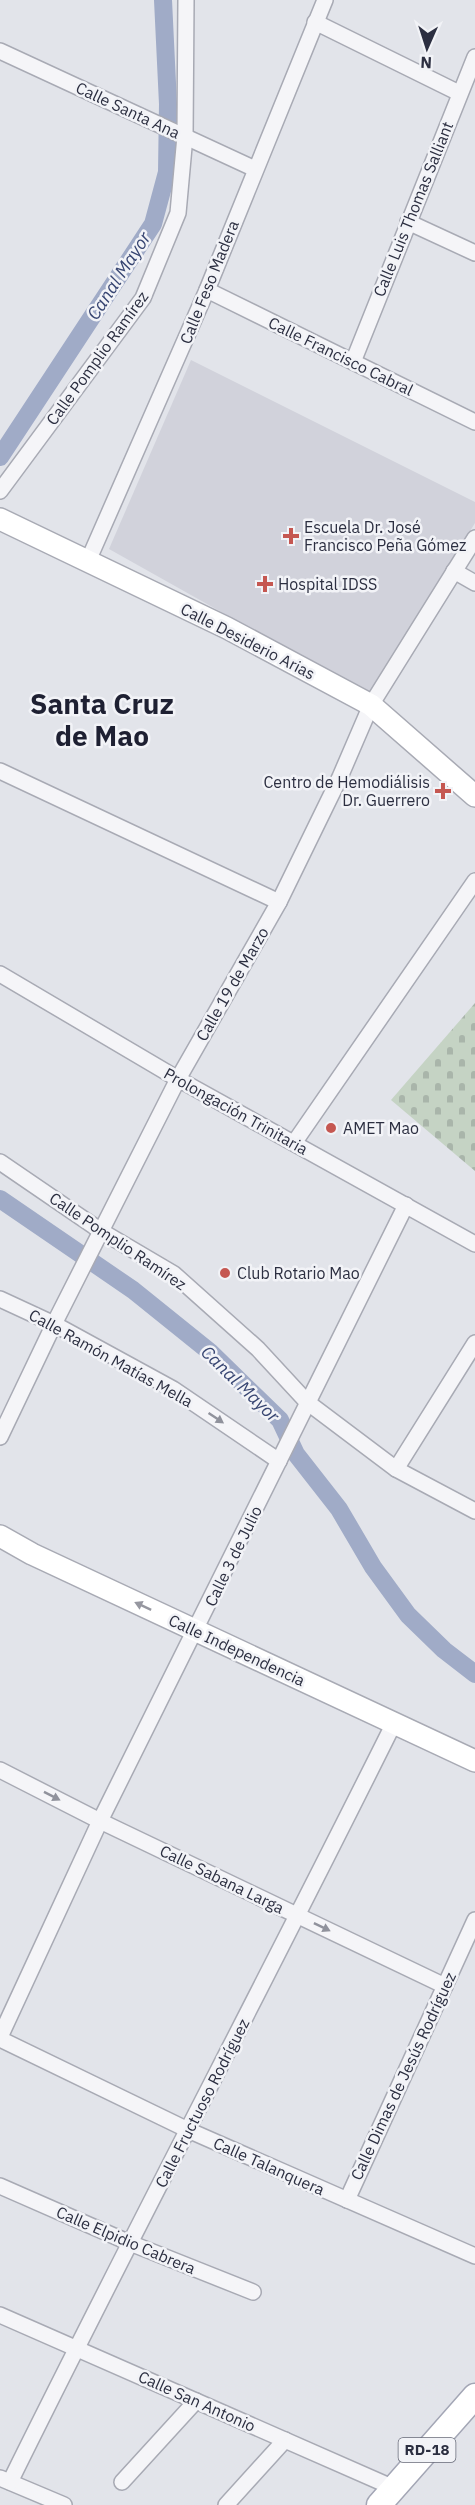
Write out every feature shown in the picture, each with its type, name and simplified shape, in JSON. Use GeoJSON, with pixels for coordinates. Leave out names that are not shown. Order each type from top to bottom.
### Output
{"type":"FeatureCollection","features":[{"type":"Feature","properties":{"kind":"main road","name":"Calle Desiderio Arias"},"geometry":{"type":"LineString","coordinates":[[0,519],[227,628],[371,705],[475,796]]}},
{"type":"Feature","properties":{"kind":"main road","name":"Calle Independencia"},"geometry":{"type":"LineString","coordinates":[[0,1536],[32,1554],[475,1761]]}},
{"type":"Feature","properties":{"kind":"main road","name":"RD-18"},"geometry":{"type":"LineString","coordinates":[[387,2496],[475,2396]]}},
{"type":"Feature","properties":{"kind":"street","name":"Calle Pomplio Ramírez"},"geometry":{"type":"LineString","coordinates":[[0,491],[144,298],[178,213],[186,0]]}},
{"type":"Feature","properties":{"kind":"street","name":"Calle Feso Madera"},"geometry":{"type":"LineString","coordinates":[[88,561],[207,290],[325,0]]}},
{"type":"Feature","properties":{"kind":"street"},"geometry":{"type":"LineString","coordinates":[[315,22],[459,93]]}},
{"type":"Feature","properties":{"kind":"street","name":"Calle Santa Ana"},"geometry":{"type":"LineString","coordinates":[[0,51],[255,169]]}},
{"type":"Feature","properties":{"kind":"street","name":"Calle Luis Thomas Salliant"},"geometry":{"type":"LineString","coordinates":[[353,362],[475,57]]}},
{"type":"Feature","properties":{"kind":"street"},"geometry":{"type":"LineString","coordinates":[[408,222],[475,253]]}},
{"type":"Feature","properties":{"kind":"street","name":"Calle Francisco Cabral"},"geometry":{"type":"LineString","coordinates":[[207,290],[475,422]]}},
{"type":"Feature","properties":{"kind":"street","name":"Calle 19 de Marzo"},"geometry":{"type":"LineString","coordinates":[[0,1437],[54,1324],[178,1079],[279,902],[340,777],[371,705],[475,538]]}},
{"type":"Feature","properties":{"kind":"street"},"geometry":{"type":"LineString","coordinates":[[454,572],[475,582]]}},
{"type":"Feature","properties":{"kind":"street"},"geometry":{"type":"LineString","coordinates":[[0,771],[279,902]]}},
{"type":"Feature","properties":{"kind":"street"},"geometry":{"type":"LineString","coordinates":[[294,1143],[475,880]]}},
{"type":"Feature","properties":{"kind":"street","name":"Prolongación Trinitaria"},"geometry":{"type":"LineString","coordinates":[[0,974],[178,1079],[475,1244]]}},
{"type":"Feature","properties":{"kind":"street","name":"Calle Pomplio Ramírez"},"geometry":{"type":"LineString","coordinates":[[0,1162],[101,1231],[174,1274],[258,1349],[307,1402],[396,1468],[475,1511]]}},
{"type":"Feature","properties":{"kind":"street","name":"Calle 3 de Julio"},"geometry":{"type":"LineString","coordinates":[[0,2038],[100,1821],[406,1205]]}},
{"type":"Feature","properties":{"kind":"street","name":"Calle Ramón Matías Mella"},"geometry":{"type":"LineString","coordinates":[[0,1299],[54,1324],[172,1389],[280,1458]]}},
{"type":"Feature","properties":{"kind":"street"},"geometry":{"type":"LineString","coordinates":[[396,1468],[475,1343]]}},
{"type":"Feature","properties":{"kind":"street","name":"Calle Fructuoso Rodríguez"},"geometry":{"type":"LineString","coordinates":[[5,2480],[130,2243],[394,1724]]}},
{"type":"Feature","properties":{"kind":"street","name":"Calle Sabana Larga"},"geometry":{"type":"LineString","coordinates":[[0,1770],[100,1821],[445,1986]]}},
{"type":"Feature","properties":{"kind":"street","name":"Calle Dimas de Jesús Rodríguez"},"geometry":{"type":"LineString","coordinates":[[347,2200],[475,1920]]}},
{"type":"Feature","properties":{"kind":"street","name":"Calle Talanquera"},"geometry":{"type":"LineString","coordinates":[[0,2038],[188,2130],[475,2256]]}},
{"type":"Feature","properties":{"kind":"street","name":"Calle Elpidio Cabrera"},"geometry":{"type":"LineString","coordinates":[[0,2186],[130,2243],[253,2292]]}},
{"type":"Feature","properties":{"kind":"street","name":"Calle San Antonio"},"geometry":{"type":"LineString","coordinates":[[0,2315],[285,2440],[387,2496]]}},
{"type":"Feature","properties":{"kind":"street"},"geometry":{"type":"LineString","coordinates":[[122,2482],[196,2401]]}},
{"type":"Feature","properties":{"kind":"street"},"geometry":{"type":"LineString","coordinates":[[226,2505],[285,2440]]}},
{"type":"Feature","properties":{"kind":"street"},"geometry":{"type":"LineString","coordinates":[[5,2480],[64,2505]]}},
{"type":"Feature","properties":{"kind":"shaded area","name":"Escuela Dr. José Francisco Peña Gómez"},"geometry":{"type":"Polygon","coordinates":[[[191,360],[475,502],[475,523],[369,695],[109,549],[191,360]]]}},
{"type":"Feature","properties":{"kind":"green space"},"geometry":{"type":"Polygon","coordinates":[[[475,1003],[475,1171],[391,1100],[475,1003]]]}},
{"type":"Feature","properties":{"kind":"waterway","name":"Canal Mayor"},"geometry":{"type":"LineString","coordinates":[[0,457],[153,224],[167,172],[168,104],[163,0]]}},
{"type":"Feature","properties":{"kind":"waterway","name":"Canal Mayor"},"geometry":{"type":"LineString","coordinates":[[0,1199],[133,1290],[210,1352],[280,1420],[296,1454],[339,1509],[373,1567],[408,1615],[444,1650],[475,1674]]}},
{"type":"Feature","properties":{"kind":"place","name":"Escuela Dr. José Francisco Peña Gómez"},"geometry":{"type":"Point","coordinates":[291,536]}},
{"type":"Feature","properties":{"kind":"place","name":"Hospital IDSS"},"geometry":{"type":"Point","coordinates":[265,584]}},
{"type":"Feature","properties":{"kind":"place","name":"Centro de Hemodiálisis Dr. Guerrero"},"geometry":{"type":"Point","coordinates":[443,791]}},
{"type":"Feature","properties":{"kind":"place","name":"AMET Mao"},"geometry":{"type":"Point","coordinates":[331,1128]}},
{"type":"Feature","properties":{"kind":"place","name":"Club Rotario Mao"},"geometry":{"type":"Point","coordinates":[225,1273]}},
{"type":"Feature","properties":{"kind":"district","name":"Santa Cruz de Mao"},"geometry":{"type":"Point","coordinates":[102,720]}}]}
